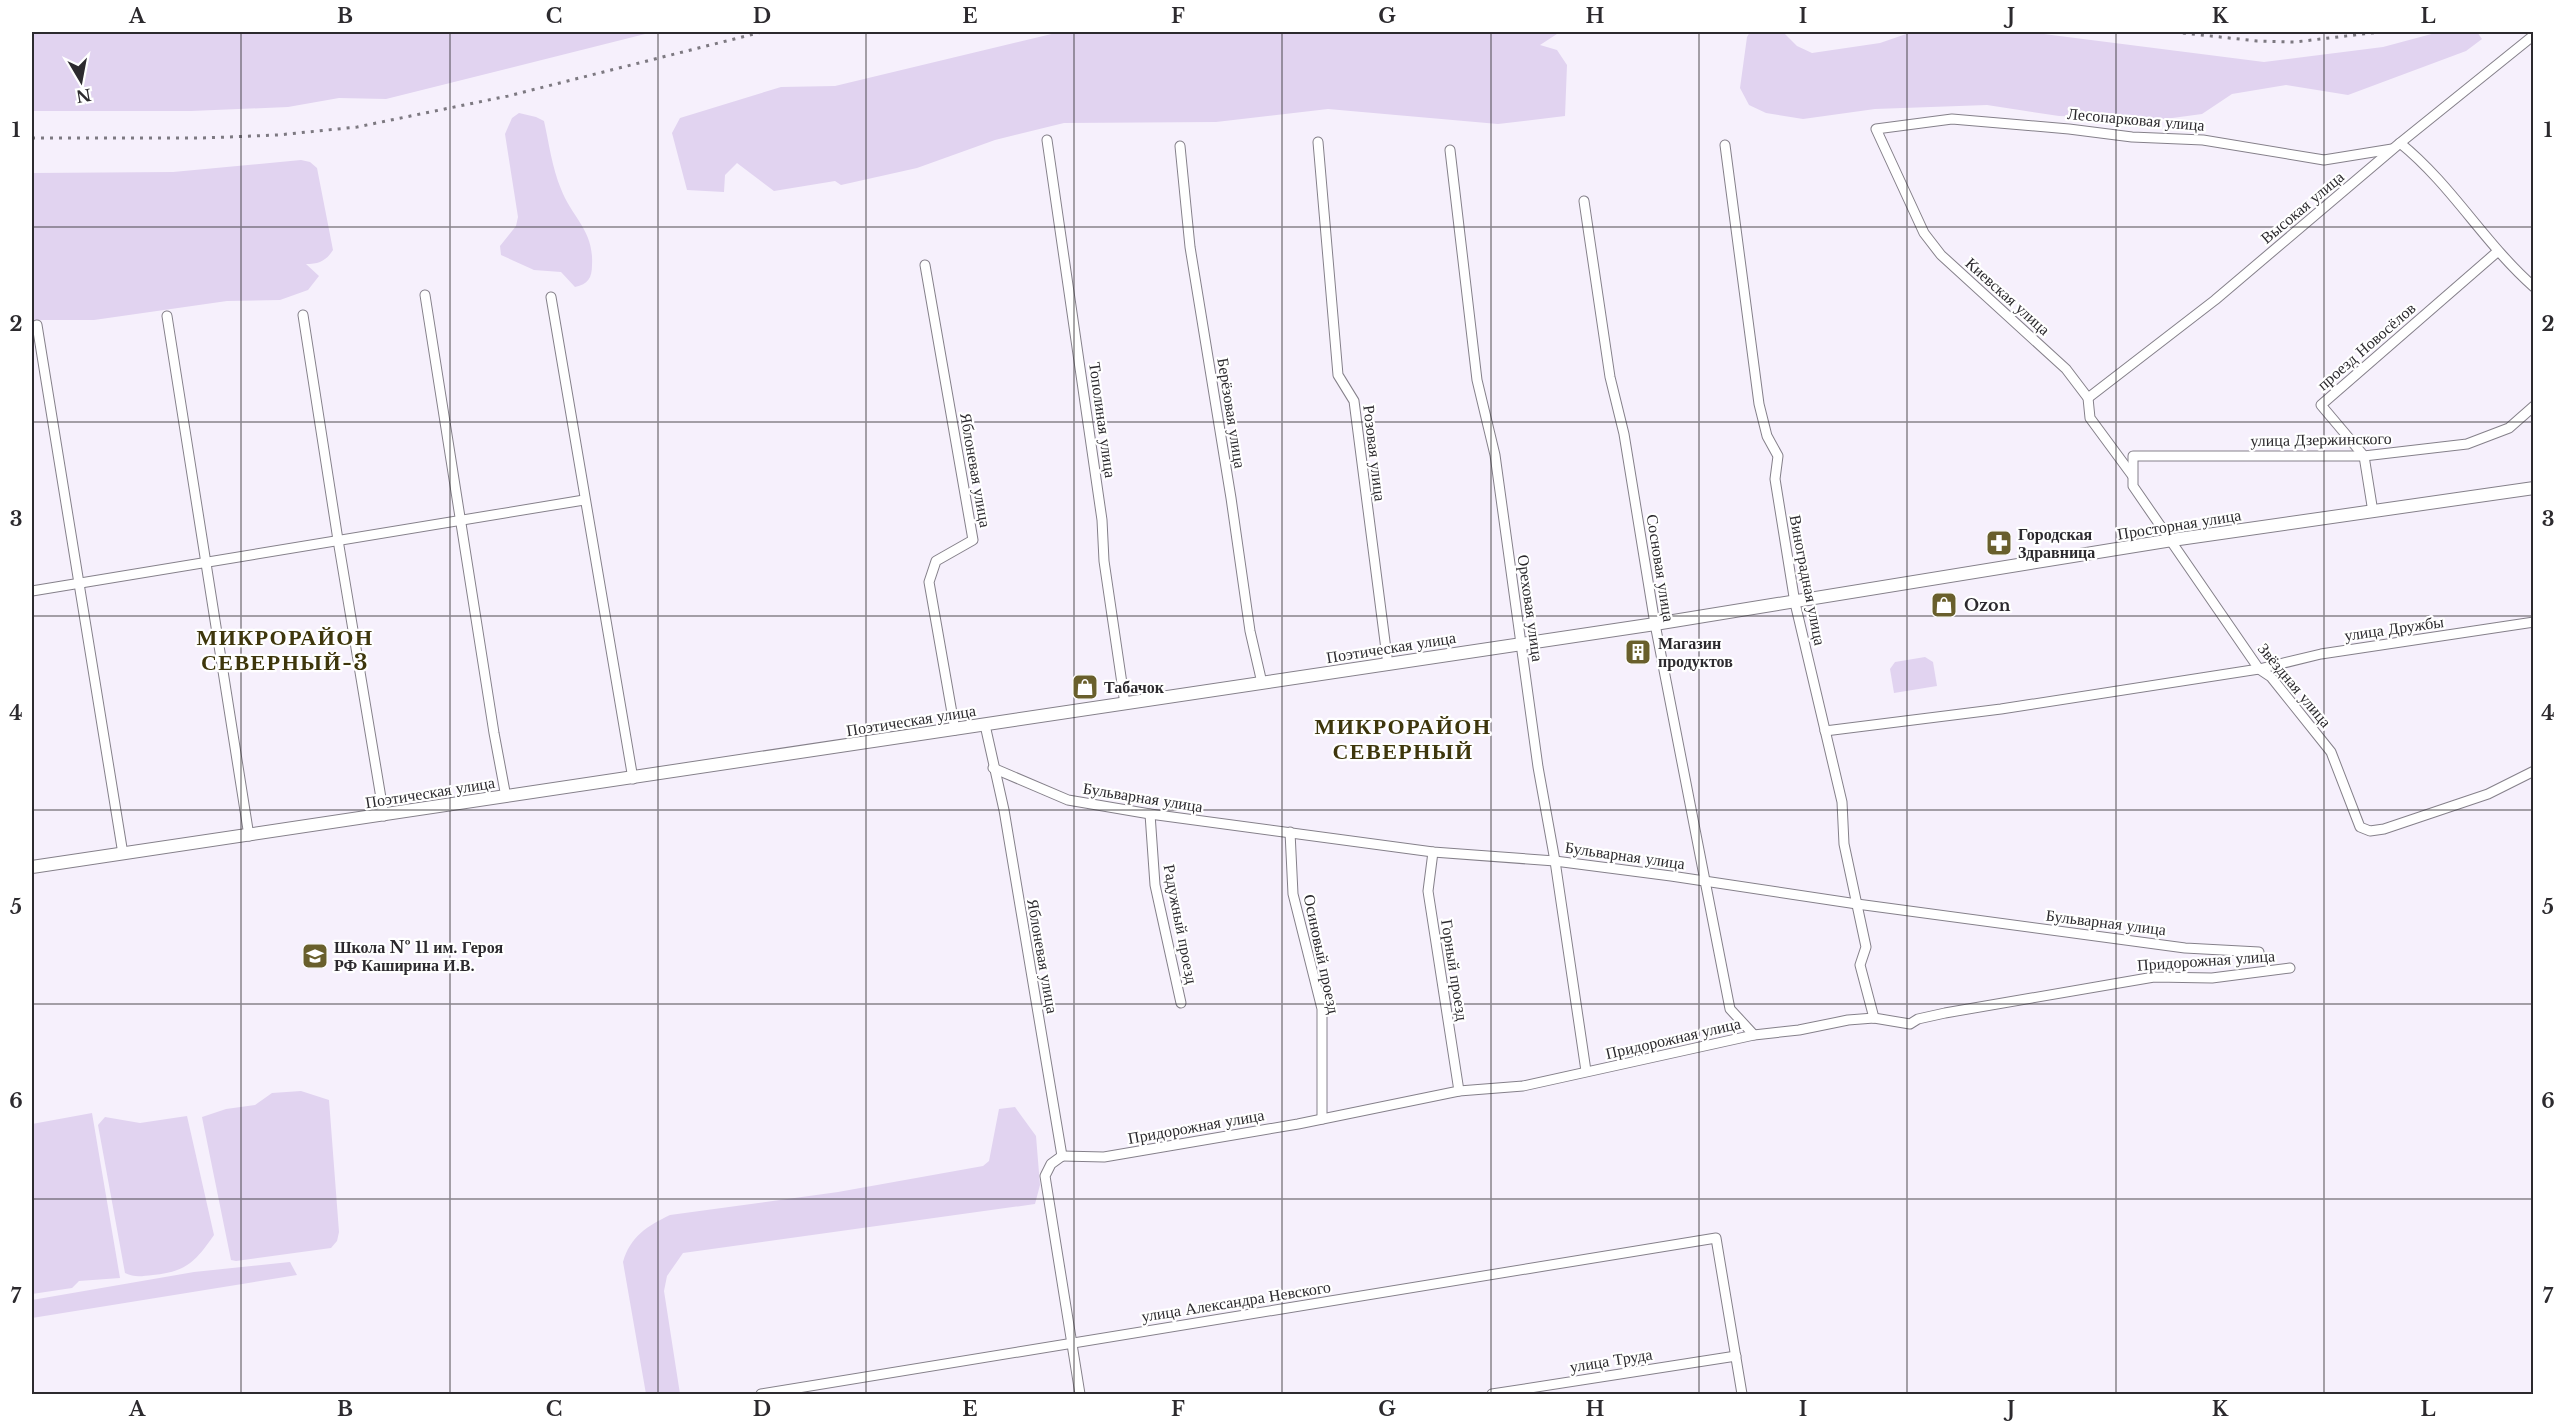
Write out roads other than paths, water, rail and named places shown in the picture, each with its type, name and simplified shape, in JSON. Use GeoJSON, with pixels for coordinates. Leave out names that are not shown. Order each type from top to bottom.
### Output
{"type":"FeatureCollection","features":[{"type":"Feature","properties":{"kind":"street","name":"Высокая улица"},"geometry":{"type":"LineString","coordinates":[[2088,398],[2215,300],[2392,149],[2534,35]]}},
{"type":"Feature","properties":{"kind":"street","name":"Лесопарковая улица"},"geometry":{"type":"LineString","coordinates":[[1876,129],[1952,118],[2132,137],[2203,140],[2324,160],[2392,149]]}},
{"type":"Feature","properties":{"kind":"street","name":"Киевская улица"},"geometry":{"type":"LineString","coordinates":[[1876,129],[1924,233],[1941,255],[2066,369],[2088,398],[2090,418],[2133,476]]}},
{"type":"Feature","properties":{"kind":"street","name":"Тополиная улица"},"geometry":{"type":"LineString","coordinates":[[1047,140],[1102,520],[1104,561],[1125,704]]}},
{"type":"Feature","properties":{"kind":"street","name":"Розовая улица"},"geometry":{"type":"LineString","coordinates":[[1318,142],[1338,375],[1354,401],[1388,664]]}},
{"type":"Feature","properties":{"kind":"street"},"geometry":{"type":"LineString","coordinates":[[2400,143],[2433,171],[2497,252],[2534,288]]}},
{"type":"Feature","properties":{"kind":"street","name":"Виноградная улица"},"geometry":{"type":"LineString","coordinates":[[1725,145],[1759,404],[1767,436],[1778,456],[1775,479],[1795,603],[1842,802],[1844,844],[1866,947],[1860,965],[1874,1018]]}},
{"type":"Feature","properties":{"kind":"street","name":"Берёзовая улица"},"geometry":{"type":"LineString","coordinates":[[1180,146],[1190,247],[1250,631],[1262,683]]}},
{"type":"Feature","properties":{"kind":"street","name":"Ореховая улица"},"geometry":{"type":"LineString","coordinates":[[1450,150],[1477,380],[1495,455],[1538,767],[1556,861],[1586,1071]]}},
{"type":"Feature","properties":{"kind":"street","name":"Сосновая улица"},"geometry":{"type":"LineString","coordinates":[[1584,201],[1610,377],[1624,434],[1654,624],[1730,1009],[1754,1035]]}},
{"type":"Feature","properties":{"kind":"street","name":"проезд Новосёлов"},"geometry":{"type":"LineString","coordinates":[[2364,456],[2321,405],[2497,252]]}},
{"type":"Feature","properties":{"kind":"street","name":"Яблоневая улица"},"geometry":{"type":"LineString","coordinates":[[925,265],[973,540],[936,561],[929,582],[956,729]]}},
{"type":"Feature","properties":{"kind":"street"},"geometry":{"type":"LineString","coordinates":[[425,295],[506,797]]}},
{"type":"Feature","properties":{"kind":"street"},"geometry":{"type":"LineString","coordinates":[[551,297],[633,778]]}},
{"type":"Feature","properties":{"kind":"street"},"geometry":{"type":"LineString","coordinates":[[303,315],[384,816]]}},
{"type":"Feature","properties":{"kind":"street"},"geometry":{"type":"LineString","coordinates":[[166,316],[249,836]]}},
{"type":"Feature","properties":{"kind":"street"},"geometry":{"type":"LineString","coordinates":[[37,325],[123,854]]}},
{"type":"Feature","properties":{"kind":"street","name":"улица Дзержинского"},"geometry":{"type":"LineString","coordinates":[[2133,476],[2133,456],[2364,456],[2467,444],[2509,428],[2534,406]]}},
{"type":"Feature","properties":{"kind":"street"},"geometry":{"type":"LineString","coordinates":[[2364,456],[2373,512]]}},
{"type":"Feature","properties":{"kind":"street","name":"Звёздная улица"},"geometry":{"type":"LineString","coordinates":[[2133,476],[2133,486],[2259,669],[2271,677],[2331,752],[2360,827],[2370,831],[2384,830],[2488,794],[2534,771]]}},
{"type":"Feature","properties":{"kind":"street","name":"Просторная улица"},"geometry":{"type":"LineString","coordinates":[[1795,603],[2172,540],[2534,488]]}},
{"type":"Feature","properties":{"kind":"street"},"geometry":{"type":"LineString","coordinates":[[32,591],[584,500]]}},
{"type":"Feature","properties":{"kind":"street","name":"Поэтическая улица"},"geometry":{"type":"LineString","coordinates":[[32,867],[1795,603]]}},
{"type":"Feature","properties":{"kind":"street","name":"улица Дружбы"},"geometry":{"type":"LineString","coordinates":[[1825,731],[2001,709],[2259,669],[2321,654],[2534,622]]}},
{"type":"Feature","properties":{"kind":"street","name":"Яблоневая улица"},"geometry":{"type":"LineString","coordinates":[[985,725],[1004,810],[1062,1156]]}},
{"type":"Feature","properties":{"kind":"street","name":"Бульварная улица"},"geometry":{"type":"LineString","coordinates":[[993,768],[1068,800],[1150,814],[1433,852],[1556,861],[2185,948],[2259,951]]}},
{"type":"Feature","properties":{"kind":"street","name":"Радужный проезд"},"geometry":{"type":"LineString","coordinates":[[1150,814],[1155,885],[1181,1003]]}},
{"type":"Feature","properties":{"kind":"street","name":"Осиновый проезд"},"geometry":{"type":"LineString","coordinates":[[1290,832],[1293,894],[1322,1010],[1322,1119]]}},
{"type":"Feature","properties":{"kind":"street","name":"Горный проезд"},"geometry":{"type":"LineString","coordinates":[[1433,852],[1428,891],[1459,1091]]}},
{"type":"Feature","properties":{"kind":"street","name":"Придорожная улица"},"geometry":{"type":"LineString","coordinates":[[1062,1156],[1104,1157],[1322,1119],[1459,1091],[1522,1086],[1754,1035],[1799,1030],[1848,1020],[1874,1018],[1910,1024],[1918,1018],[2154,977],[2212,978],[2290,968]]}},
{"type":"Feature","properties":{"kind":"street"},"geometry":{"type":"LineString","coordinates":[[1062,1156],[1051,1164],[1045,1176],[1080,1395]]}},
{"type":"Feature","properties":{"kind":"street","name":"улица Александра Невского"},"geometry":{"type":"LineString","coordinates":[[761,1395],[1716,1238],[1736,1356]]}},
{"type":"Feature","properties":{"kind":"street"},"geometry":{"type":"LineString","coordinates":[[1736,1356],[1742,1395]]}},
{"type":"Feature","properties":{"kind":"street","name":"улица Труда"},"geometry":{"type":"LineString","coordinates":[[1492,1395],[1736,1356]]}},
{"type":"Feature","properties":{"kind":"railway"},"geometry":{"type":"LineString","coordinates":[[32,138],[202,138],[278,135],[357,127],[508,96],[762,32]]}},
{"type":"Feature","properties":{"kind":"railway"},"geometry":{"type":"LineString","coordinates":[[2174,32],[2257,41],[2295,42],[2380,32]]}},
{"type":"Feature","properties":{"kind":"place","name":"Городская Здравница"},"geometry":{"type":"Point","coordinates":[1999,543]}},
{"type":"Feature","properties":{"kind":"place","name":"Ozon"},"geometry":{"type":"Point","coordinates":[1944,605]}},
{"type":"Feature","properties":{"kind":"place","name":"Магазин продуктов"},"geometry":{"type":"Point","coordinates":[1638,652]}},
{"type":"Feature","properties":{"kind":"place","name":"Табачок"},"geometry":{"type":"Point","coordinates":[1085,687]}},
{"type":"Feature","properties":{"kind":"place","name":"Школа № 11 им. Героя РФ Каширина И.В."},"geometry":{"type":"Point","coordinates":[315,956]}},
{"type":"Feature","properties":{"kind":"district","name":"МИКРОРАЙОН СЕВЕРНЫЙ-3"},"geometry":{"type":"Point","coordinates":[285,650]}},
{"type":"Feature","properties":{"kind":"district","name":"МИКРОРАЙОН СЕВЕРНЫЙ"},"geometry":{"type":"Point","coordinates":[1403,738]}}]}
